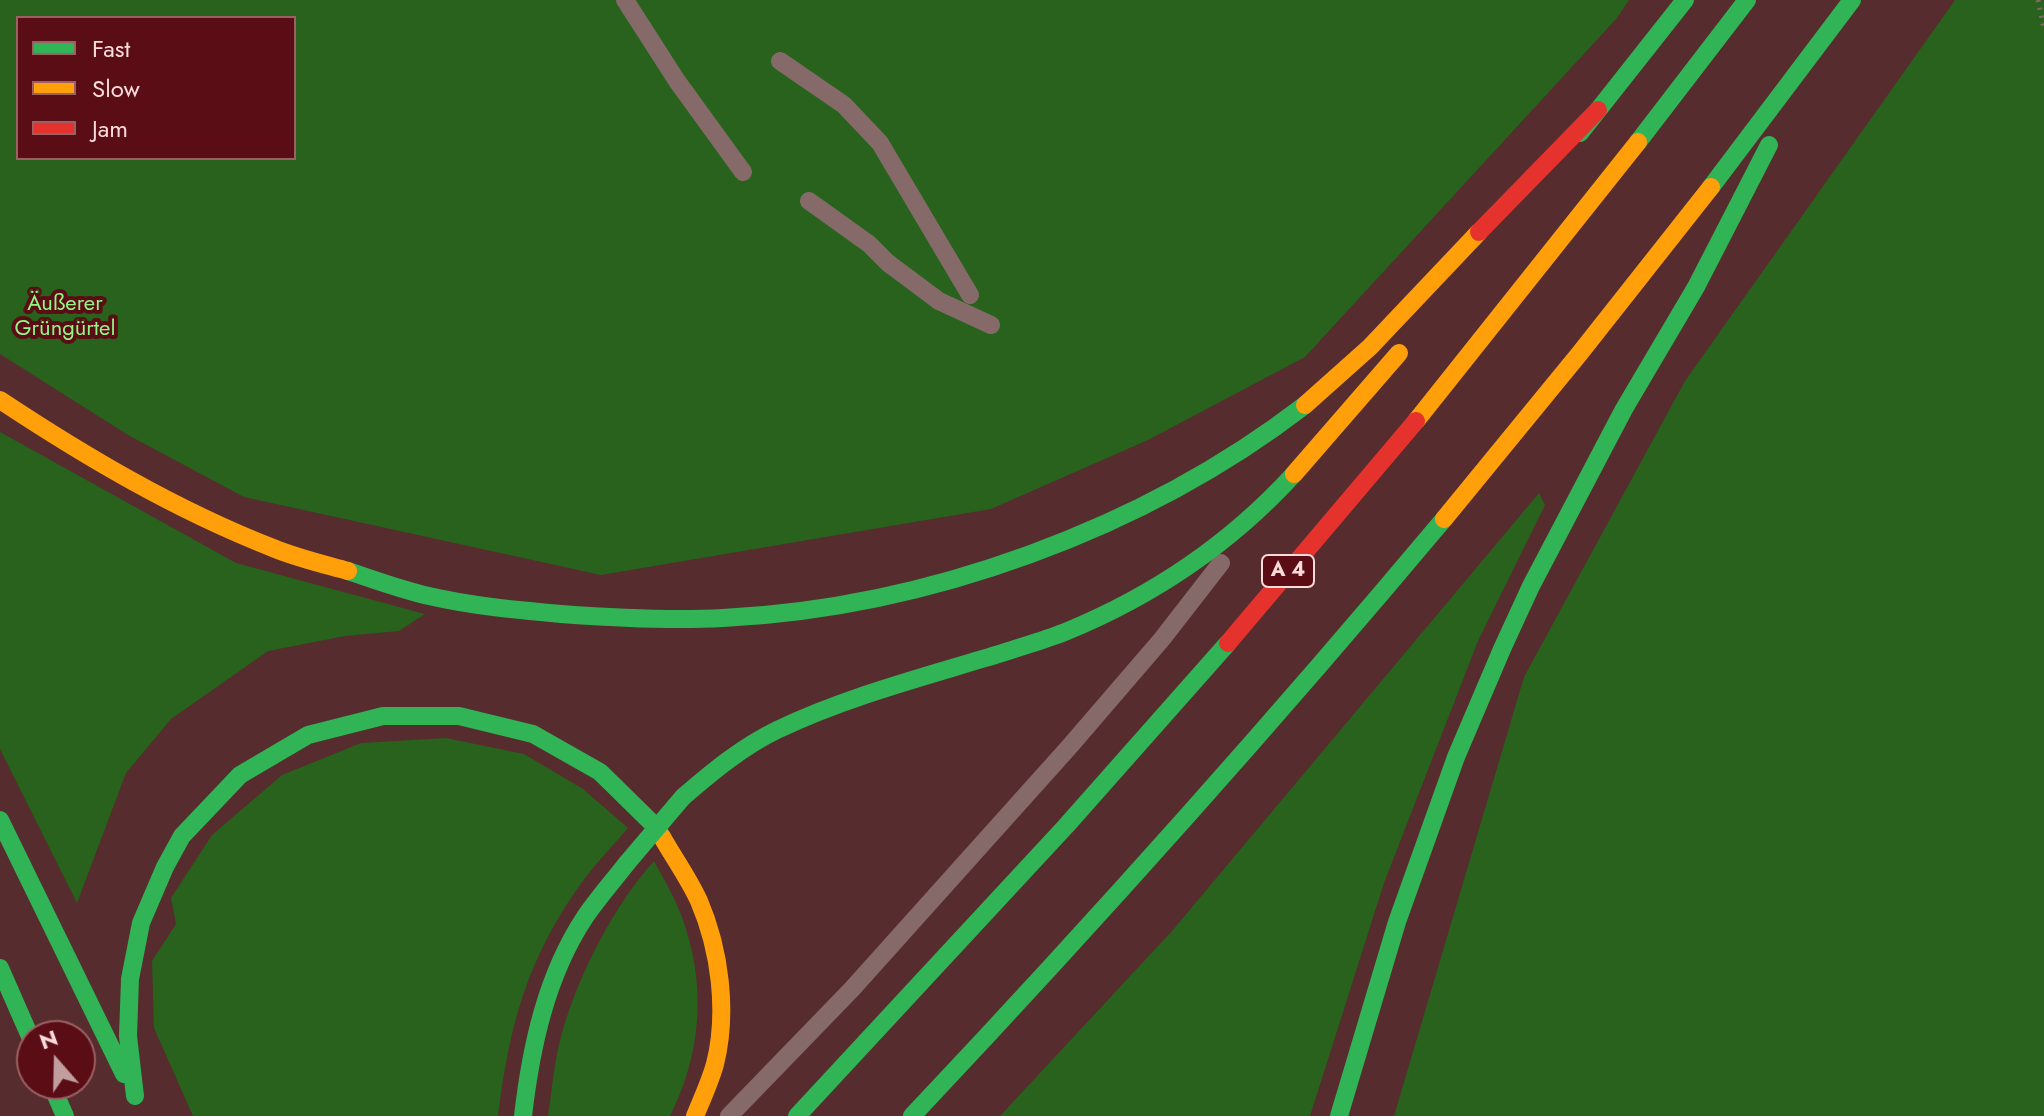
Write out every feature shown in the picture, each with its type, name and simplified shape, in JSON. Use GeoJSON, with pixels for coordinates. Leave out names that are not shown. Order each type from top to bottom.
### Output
{"type":"FeatureCollection","features":[{"type":"Feature","properties":{"kind":"highway"},"geometry":{"type":"LineString","coordinates":[[1469,269],[1685,0]]}},
{"type":"Feature","properties":{"kind":"highway","name":"A 4"},"geometry":{"type":"LineString","coordinates":[[797,1116],[910,997],[1127,757],[1334,517],[1493,327],[1747,0]]}},
{"type":"Feature","properties":{"kind":"highway"},"geometry":{"type":"LineString","coordinates":[[912,1116],[1096,920],[1386,589],[1675,235],[1852,0]]}},
{"type":"Feature","properties":{"kind":"highway"},"geometry":{"type":"LineString","coordinates":[[1339,1116],[1397,922],[1456,757],[1502,649],[1602,450],[1696,287],[1825,36]]}},
{"type":"Feature","properties":{"kind":"highway"},"geometry":{"type":"LineString","coordinates":[[0,400],[102,465],[185,508],[276,549],[423,595],[568,617],[609,619],[718,621],[797,613],[928,588],[1050,549],[1167,494],[1222,462],[1298,411],[1371,347],[1598,110]]}},
{"type":"Feature","properties":{"kind":"highway"},"geometry":{"type":"LineString","coordinates":[[523,1116],[525,1087],[543,1010],[562,959],[584,919],[683,797],[729,758],[776,730],[844,703],[1063,633],[1125,605],[1179,573],[1237,531],[1291,477],[1410,340]]}},
{"type":"Feature","properties":{"kind":"highway"},"geometry":{"type":"LineString","coordinates":[[135,1096],[128,1057],[131,958],[140,921],[152,891],[182,836],[214,799],[247,770],[292,743],[328,728],[379,716],[428,713],[487,718],[529,732],[564,749],[593,765],[642,807],[663,832],[688,873],[704,913],[713,947],[720,1001],[717,1054],[695,1116]]}},
{"type":"Feature","properties":{"kind":"highway"},"geometry":{"type":"LineString","coordinates":[[0,820],[144,1116]]}},
{"type":"Feature","properties":{"kind":"highway"},"geometry":{"type":"LineString","coordinates":[[0,968],[23,1020]]}},
{"type":"Feature","properties":{"kind":"lane"},"geometry":{"type":"LineString","coordinates":[[625,0],[677,81],[743,172]]}},
{"type":"Feature","properties":{"kind":"lane"},"geometry":{"type":"LineString","coordinates":[[780,61],[844,105],[880,143],[970,295]]}},
{"type":"Feature","properties":{"kind":"lane"},"geometry":{"type":"LineString","coordinates":[[809,201],[869,244],[888,263],[939,301],[991,325]]}},
{"type":"Feature","properties":{"kind":"lane"},"geometry":{"type":"LineString","coordinates":[[729,1116],[852,989],[1061,757],[1162,639],[1291,477]]}},
{"type":"Feature","properties":{"kind":"path"},"geometry":{"type":"LineString","coordinates":[[2038,0],[2044,29]]}},
{"type":"Feature","properties":{"kind":"green space","name":"Äußerer Grüngürtel"},"geometry":{"type":"Polygon","coordinates":[[[0,0],[1629,0],[1617,18],[1305,357],[1148,440],[991,509],[601,575],[244,497],[128,435],[0,354],[0,0]]]}},
{"type":"Feature","properties":{"kind":"green space"},"geometry":{"type":"Polygon","coordinates":[[[1955,0],[2044,0],[2044,1116],[1394,1116],[1524,677],[1685,381],[1955,0]]]}},
{"type":"Feature","properties":{"kind":"green space"},"geometry":{"type":"Polygon","coordinates":[[[0,432],[236,563],[425,614],[399,631],[345,636],[268,651],[171,719],[126,773],[77,903],[0,749],[0,432]]]}},
{"type":"Feature","properties":{"kind":"green space"},"geometry":{"type":"Polygon","coordinates":[[[1539,493],[1545,505],[1478,641],[1384,883],[1310,1116],[1000,1116],[1172,931],[1539,493]]]}},
{"type":"Feature","properties":{"kind":"green space"},"geometry":{"type":"Polygon","coordinates":[[[446,738],[524,754],[583,789],[628,828],[580,885],[546,940],[515,1023],[498,1116],[193,1116],[154,1028],[152,961],[176,924],[171,898],[212,835],[282,775],[361,743],[446,738]]]}},
{"type":"Feature","properties":{"kind":"green space"},"geometry":{"type":"Polygon","coordinates":[[[654,861],[683,920],[696,976],[698,1000],[694,1048],[680,1094],[670,1116],[548,1116],[557,1054],[571,1004],[607,927],[654,861]]]}},
{"type":"Feature","properties":{"kind":"traffic: fast"},"geometry":{"type":"LineString","coordinates":[[1580,133],[1685,0]]}},
{"type":"Feature","properties":{"kind":"traffic: fast"},"geometry":{"type":"LineString","coordinates":[[1638,142],[1747,0]]}},
{"type":"Feature","properties":{"kind":"traffic: fast"},"geometry":{"type":"LineString","coordinates":[[1711,187],[1852,0]]}},
{"type":"Feature","properties":{"kind":"traffic: fast"},"geometry":{"type":"LineString","coordinates":[[1339,1116],[1397,922],[1456,757],[1502,649],[1531,586],[1624,409],[1696,287],[1769,145]]}},
{"type":"Feature","properties":{"kind":"traffic: fast"},"geometry":{"type":"LineString","coordinates":[[348,571],[409,591],[462,602],[622,618],[723,618],[800,611],[877,598],[954,579],[1030,554],[1104,524],[1175,489],[1242,449],[1305,405]]}},
{"type":"Feature","properties":{"kind":"traffic: fast"},"geometry":{"type":"LineString","coordinates":[[683,797],[752,744],[804,718],[888,687],[1057,635],[1129,602],[1217,545],[1294,474]]}},
{"type":"Feature","properties":{"kind":"traffic: fast"},"geometry":{"type":"LineString","coordinates":[[912,1116],[1182,822],[1444,519]]}},
{"type":"Feature","properties":{"kind":"traffic: fast"},"geometry":{"type":"LineString","coordinates":[[797,1116],[1066,826],[1228,643]]}},
{"type":"Feature","properties":{"kind":"traffic: fast"},"geometry":{"type":"LineString","coordinates":[[135,1096],[128,1036],[130,979],[141,923],[165,867],[182,836],[240,775],[308,735],[383,716],[459,716],[533,734],[600,772],[656,827],[662,837]]}},
{"type":"Feature","properties":{"kind":"traffic: fast"},"geometry":{"type":"LineString","coordinates":[[627,863],[683,797]]}},
{"type":"Feature","properties":{"kind":"traffic: fast"},"geometry":{"type":"LineString","coordinates":[[0,820],[124,1074]]}},
{"type":"Feature","properties":{"kind":"traffic: fast"},"geometry":{"type":"LineString","coordinates":[[523,1116],[542,1013],[560,963],[585,917],[627,863]]}},
{"type":"Feature","properties":{"kind":"traffic: fast"},"geometry":{"type":"LineString","coordinates":[[0,968],[23,1020]]}},
{"type":"Feature","properties":{"kind":"traffic: fast"},"geometry":{"type":"LineString","coordinates":[[58,1100],[65,1116]]}},
{"type":"Feature","properties":{"kind":"traffic: slow"},"geometry":{"type":"LineString","coordinates":[[1416,421],[1638,142]]}},
{"type":"Feature","properties":{"kind":"traffic: slow"},"geometry":{"type":"LineString","coordinates":[[1444,519],[1711,187]]}},
{"type":"Feature","properties":{"kind":"traffic: slow"},"geometry":{"type":"LineString","coordinates":[[1305,405],[1370,347],[1479,232]]}},
{"type":"Feature","properties":{"kind":"traffic: slow"},"geometry":{"type":"LineString","coordinates":[[1294,474],[1399,353]]}},
{"type":"Feature","properties":{"kind":"traffic: slow"},"geometry":{"type":"LineString","coordinates":[[0,400],[65,442],[167,500],[282,552],[348,571]]}},
{"type":"Feature","properties":{"kind":"traffic: slow"},"geometry":{"type":"LineString","coordinates":[[662,837],[699,901],[712,940],[720,981],[719,1044],[713,1071],[695,1116]]}},
{"type":"Feature","properties":{"kind":"traffic: jam"},"geometry":{"type":"LineString","coordinates":[[1479,232],[1598,110]]}},
{"type":"Feature","properties":{"kind":"traffic: jam"},"geometry":{"type":"LineString","coordinates":[[1228,643],[1416,421]]}}]}
